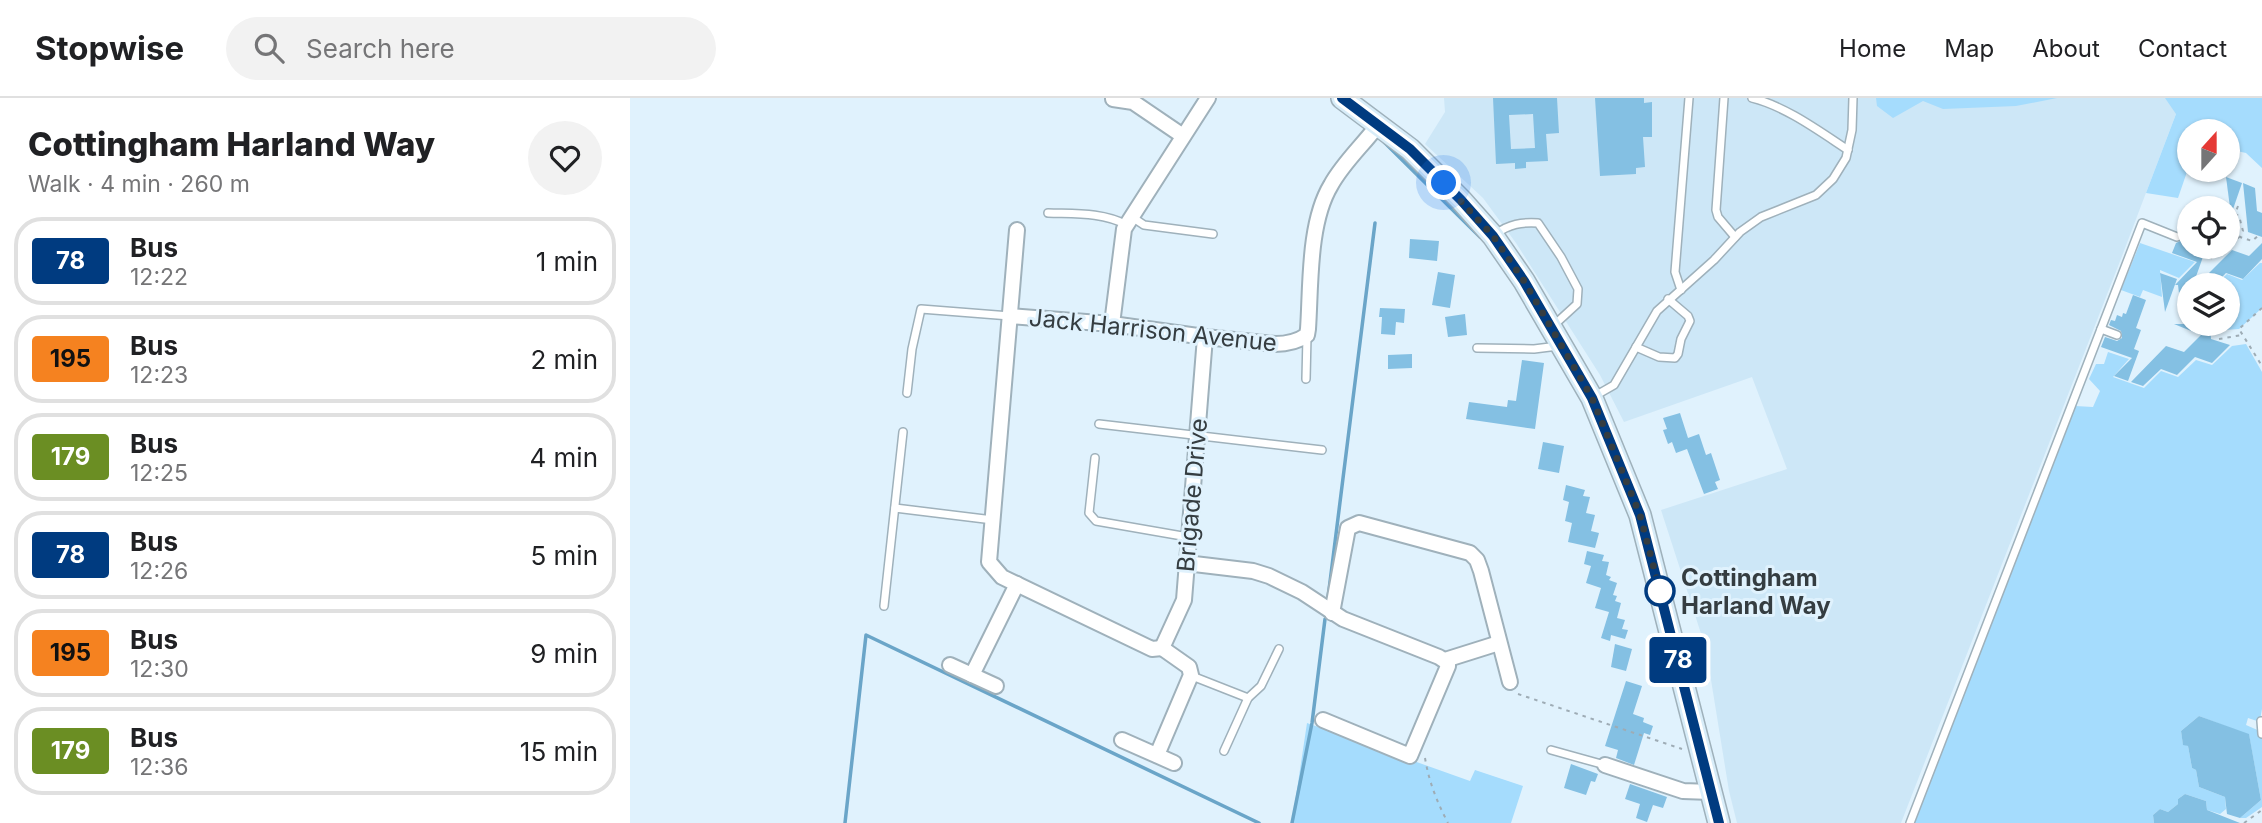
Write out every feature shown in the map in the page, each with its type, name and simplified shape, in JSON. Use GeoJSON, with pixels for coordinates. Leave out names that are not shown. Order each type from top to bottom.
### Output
{"type":"FeatureCollection","features":[{"type":"Feature","properties":{"kind":"main road"},"geometry":{"type":"LineString","coordinates":[[1342,98],[1410,149],[1493,236],[1552,326],[1592,398],[1640,515],[1719,823]]}},
{"type":"Feature","properties":{"kind":"street"},"geometry":{"type":"LineString","coordinates":[[1112,324],[1121,238],[1129,221],[1208,98]]}},
{"type":"Feature","properties":{"kind":"street"},"geometry":{"type":"LineString","coordinates":[[1113,99],[1133,100],[1183,136]]}},
{"type":"Feature","properties":{"kind":"street","name":"Jack Harrison Avenue"},"geometry":{"type":"LineString","coordinates":[[1017,584],[1002,577],[989,562],[1010,316],[1112,324],[1205,337],[1286,344],[1300,340],[1307,335],[1315,243],[1325,198],[1334,179],[1378,125]]}},
{"type":"Feature","properties":{"kind":"street"},"geometry":{"type":"LineString","coordinates":[[1010,316],[1017,230]]}},
{"type":"Feature","properties":{"kind":"street","name":"Brigade Drive"},"geometry":{"type":"LineString","coordinates":[[1162,648],[1184,600],[1205,337]]}},
{"type":"Feature","properties":{"kind":"street"},"geometry":{"type":"LineString","coordinates":[[1332,613],[1348,528],[1359,523],[1469,553],[1477,560],[1481,571],[1510,682]]}},
{"type":"Feature","properties":{"kind":"street"},"geometry":{"type":"LineString","coordinates":[[1186,563],[1241,569],[1269,576],[1302,592],[1332,613],[1445,660],[1499,643]]}},
{"type":"Feature","properties":{"kind":"street"},"geometry":{"type":"LineString","coordinates":[[972,675],[1017,584],[1152,649],[1162,648],[1189,667],[1191,675],[1157,755]]}},
{"type":"Feature","properties":{"kind":"street"},"geometry":{"type":"LineString","coordinates":[[1323,720],[1410,756],[1448,666],[1445,660]]}},
{"type":"Feature","properties":{"kind":"street"},"geometry":{"type":"LineString","coordinates":[[950,665],[996,687]]}},
{"type":"Feature","properties":{"kind":"street"},"geometry":{"type":"LineString","coordinates":[[1122,740],[1174,763]]}},
{"type":"Feature","properties":{"kind":"street"},"geometry":{"type":"LineString","coordinates":[[1605,765],[1683,791],[1711,792]]}},
{"type":"Feature","properties":{"kind":"lane"},"geometry":{"type":"LineString","coordinates":[[1681,290],[1675,272],[1689,98]]}},
{"type":"Feature","properties":{"kind":"lane"},"geometry":{"type":"LineString","coordinates":[[1724,98],[1716,211],[1718,218],[1735,237]]}},
{"type":"Feature","properties":{"kind":"lane"},"geometry":{"type":"LineString","coordinates":[[1752,98],[1798,118],[1848,150]]}},
{"type":"Feature","properties":{"kind":"lane"},"geometry":{"type":"LineString","coordinates":[[1592,398],[1614,385],[1657,311],[1706,268],[1735,237],[1761,216],[1816,195],[1833,179],[1846,159],[1852,130],[1853,98]]}},
{"type":"Feature","properties":{"kind":"lane"},"geometry":{"type":"LineString","coordinates":[[1048,213],[1105,216],[1144,225],[1213,234]]}},
{"type":"Feature","properties":{"kind":"lane"},"geometry":{"type":"LineString","coordinates":[[1493,236],[1505,227],[1522,222],[1538,223],[1561,257],[1578,289],[1577,304],[1552,326]]}},
{"type":"Feature","properties":{"kind":"lane"},"geometry":{"type":"LineString","coordinates":[[1910,823],[2142,223],[2177,237]]}},
{"type":"Feature","properties":{"kind":"lane"},"geometry":{"type":"LineString","coordinates":[[1636,347],[1659,356],[1675,358],[1678,354],[1679,344],[1690,321],[1688,316],[1668,299]]}},
{"type":"Feature","properties":{"kind":"lane"},"geometry":{"type":"LineString","coordinates":[[907,393],[920,309],[1010,316]]}},
{"type":"Feature","properties":{"kind":"lane"},"geometry":{"type":"LineString","coordinates":[[2101,329],[2116,335]]}},
{"type":"Feature","properties":{"kind":"lane"},"geometry":{"type":"LineString","coordinates":[[1306,379],[1307,335]]}},
{"type":"Feature","properties":{"kind":"lane"},"geometry":{"type":"LineString","coordinates":[[1476,348],[1534,349],[1563,345]]}},
{"type":"Feature","properties":{"kind":"lane"},"geometry":{"type":"LineString","coordinates":[[1099,424],[1322,450]]}},
{"type":"Feature","properties":{"kind":"lane"},"geometry":{"type":"LineString","coordinates":[[884,606],[903,432]]}},
{"type":"Feature","properties":{"kind":"lane"},"geometry":{"type":"LineString","coordinates":[[1095,458],[1089,513],[1096,521],[1188,537]]}},
{"type":"Feature","properties":{"kind":"lane"},"geometry":{"type":"LineString","coordinates":[[895,508],[993,520]]}},
{"type":"Feature","properties":{"kind":"lane"},"geometry":{"type":"LineString","coordinates":[[1224,751],[1248,698],[1261,687],[1279,649]]}},
{"type":"Feature","properties":{"kind":"lane"},"geometry":{"type":"LineString","coordinates":[[1191,675],[1248,698]]}},
{"type":"Feature","properties":{"kind":"lane"},"geometry":{"type":"LineString","coordinates":[[2261,721],[2262,734]]}},
{"type":"Feature","properties":{"kind":"lane"},"geometry":{"type":"LineString","coordinates":[[1551,750],[1605,765]]}},
{"type":"Feature","properties":{"kind":"path"},"geometry":{"type":"LineString","coordinates":[[2240,220],[2243,231],[2240,237],[2252,242],[2259,235]]}},
{"type":"Feature","properties":{"kind":"path"},"geometry":{"type":"LineString","coordinates":[[2262,308],[2239,329],[2262,366]]}},
{"type":"Feature","properties":{"kind":"path"},"geometry":{"type":"LineString","coordinates":[[2219,339],[2243,335]]}},
{"type":"Feature","properties":{"kind":"path"},"geometry":{"type":"LineString","coordinates":[[1510,682],[1516,693],[1702,756]]}},
{"type":"Feature","properties":{"kind":"path"},"geometry":{"type":"LineString","coordinates":[[1420,733],[1428,776],[1436,801],[1448,823]]}},
{"type":"Feature","properties":{"kind":"path"},"geometry":{"type":"LineString","coordinates":[[2244,823],[2262,810]]}},
{"type":"Feature","properties":{"kind":"shaded area"},"geometry":{"type":"Polygon","coordinates":[[[1444,98],[2182,98],[1901,823],[1737,823],[1729,791],[1706,649],[1661,510],[1787,469],[1752,377],[1624,422],[1600,375],[1516,243],[1483,198],[1425,144],[1445,112],[1444,98]]]}},
{"type":"Feature","properties":{"kind":"shaded area"},"geometry":{"type":"Polygon","coordinates":[[[1876,98],[2057,98],[2016,106],[1943,109],[1923,101],[1893,118],[1877,106],[1876,98]]]}},
{"type":"Feature","properties":{"kind":"shaded area"},"geometry":{"type":"Polygon","coordinates":[[[2165,98],[2262,98],[2262,168],[2246,153],[2240,152],[2240,119],[2177,119],[2177,182],[2184,182],[2179,196],[2146,193],[2176,114],[2165,98]]]}},
{"type":"Feature","properties":{"kind":"shaded area"},"geometry":{"type":"Polygon","coordinates":[[[2140,243],[2177,256],[2177,259],[2195,262],[2184,273],[2177,273],[2177,277],[2160,270],[2162,297],[2143,290],[2140,297],[2121,290],[2140,243]]]}},
{"type":"Feature","properties":{"kind":"shaded area"},"geometry":{"type":"Polygon","coordinates":[[[2262,263],[2262,308],[2240,328],[2240,279],[2262,263]]]}},
{"type":"Feature","properties":{"kind":"shaded area"},"geometry":{"type":"Polygon","coordinates":[[[2246,344],[2262,372],[2262,709],[2260,720],[2248,718],[2246,725],[2262,732],[2262,807],[2246,818],[2240,818],[2261,800],[2249,735],[2199,716],[2181,731],[2183,744],[2188,746],[2199,787],[2225,797],[2226,809],[2220,814],[2207,810],[2206,801],[2185,794],[2168,812],[2160,809],[2153,815],[2154,823],[1913,823],[2075,406],[2093,407],[2100,391],[2089,379],[2096,364],[2104,364],[2108,352],[2129,359],[2113,377],[2144,388],[2161,371],[2178,377],[2196,360],[2212,365],[2232,346],[2246,344]]]}},
{"type":"Feature","properties":{"kind":"shaded area"},"geometry":{"type":"Polygon","coordinates":[[[1307,723],[1470,781],[1475,770],[1523,786],[1511,823],[1292,823],[1307,723]]]}},
{"type":"Feature","properties":{"kind":"building"},"geometry":{"type":"Polygon","coordinates":[[[1493,98],[1557,98],[1559,133],[1546,134],[1548,161],[1526,162],[1526,168],[1515,169],[1515,163],[1496,164],[1493,98]],[[1533,114],[1509,115],[1511,149],[1535,148],[1533,114]]]}},
{"type":"Feature","properties":{"kind":"building"},"geometry":{"type":"Polygon","coordinates":[[[1595,98],[1644,98],[1644,103],[1652,102],[1652,137],[1643,137],[1645,167],[1636,168],[1636,174],[1600,176],[1595,98]]]}},
{"type":"Feature","properties":{"kind":"building"},"geometry":{"type":"Polygon","coordinates":[[[2227,182],[2242,183],[2238,196],[2228,196],[2227,182]]]}},
{"type":"Feature","properties":{"kind":"building"},"geometry":{"type":"Polygon","coordinates":[[[2243,183],[2255,188],[2257,211],[2262,213],[2262,237],[2248,232],[2243,183]]]}},
{"type":"Feature","properties":{"kind":"building"},"geometry":{"type":"Polygon","coordinates":[[[1410,239],[1439,241],[1437,261],[1409,258],[1410,239]]]}},
{"type":"Feature","properties":{"kind":"building"},"geometry":{"type":"Polygon","coordinates":[[[2177,242],[2177,255],[2172,253],[2177,242]]]}},
{"type":"Feature","properties":{"kind":"building"},"geometry":{"type":"Polygon","coordinates":[[[2262,243],[2262,259],[2243,279],[2240,278],[2240,273],[2209,273],[2223,259],[2240,259],[2240,253],[2249,256],[2262,243]]]}},
{"type":"Feature","properties":{"kind":"building"},"geometry":{"type":"Polygon","coordinates":[[[2189,259],[2202,259],[2197,273],[2186,273],[2197,262],[2189,259]]]}},
{"type":"Feature","properties":{"kind":"building"},"geometry":{"type":"Polygon","coordinates":[[[1438,272],[1455,275],[1450,308],[1432,305],[1438,272]]]}},
{"type":"Feature","properties":{"kind":"building"},"geometry":{"type":"Polygon","coordinates":[[[2160,273],[2177,279],[2165,312],[2160,273]]]}},
{"type":"Feature","properties":{"kind":"building"},"geometry":{"type":"Polygon","coordinates":[[[2133,295],[2146,300],[2136,328],[2141,330],[2134,349],[2139,351],[2128,381],[2114,376],[2132,358],[2101,347],[2105,337],[2117,341],[2122,338],[2121,331],[2109,325],[2111,320],[2115,321],[2117,315],[2122,317],[2123,313],[2126,314],[2133,295]]]}},
{"type":"Feature","properties":{"kind":"building"},"geometry":{"type":"Polygon","coordinates":[[[1380,308],[1405,309],[1404,323],[1396,322],[1395,335],[1381,334],[1380,308]]]}},
{"type":"Feature","properties":{"kind":"building"},"geometry":{"type":"Polygon","coordinates":[[[1465,314],[1467,335],[1448,337],[1445,317],[1465,314]]]}},
{"type":"Feature","properties":{"kind":"building"},"geometry":{"type":"Polygon","coordinates":[[[2200,336],[2211,336],[2211,339],[2230,345],[2212,363],[2195,357],[2177,375],[2161,369],[2143,386],[2131,382],[2166,346],[2184,352],[2200,336]]]}},
{"type":"Feature","properties":{"kind":"building"},"geometry":{"type":"Polygon","coordinates":[[[1412,354],[1412,368],[1388,369],[1388,355],[1412,354]]]}},
{"type":"Feature","properties":{"kind":"building"},"geometry":{"type":"Polygon","coordinates":[[[1522,360],[1544,363],[1535,429],[1466,419],[1469,402],[1507,407],[1508,400],[1516,401],[1522,360]]]}},
{"type":"Feature","properties":{"kind":"building"},"geometry":{"type":"Polygon","coordinates":[[[1680,413],[1688,438],[1699,434],[1706,455],[1711,453],[1720,480],[1715,482],[1718,489],[1704,494],[1687,449],[1676,453],[1672,442],[1668,444],[1663,430],[1667,429],[1663,418],[1680,413]]]}},
{"type":"Feature","properties":{"kind":"building"},"geometry":{"type":"Polygon","coordinates":[[[1543,442],[1564,446],[1559,473],[1538,469],[1543,442]]]}},
{"type":"Feature","properties":{"kind":"building"},"geometry":{"type":"Polygon","coordinates":[[[1566,485],[1585,490],[1583,496],[1590,497],[1586,513],[1595,515],[1591,531],[1599,533],[1595,548],[1568,542],[1572,523],[1565,521],[1569,502],[1563,500],[1566,485]]]}},
{"type":"Feature","properties":{"kind":"building"},"geometry":{"type":"Polygon","coordinates":[[[1587,551],[1604,555],[1602,561],[1609,562],[1606,575],[1611,577],[1609,580],[1617,583],[1613,595],[1617,596],[1615,601],[1621,603],[1617,618],[1625,620],[1622,629],[1628,630],[1625,639],[1611,635],[1610,641],[1601,638],[1609,612],[1595,608],[1601,588],[1586,583],[1591,566],[1584,564],[1587,551]]]}},
{"type":"Feature","properties":{"kind":"building"},"geometry":{"type":"Polygon","coordinates":[[[1615,644],[1632,649],[1626,671],[1611,667],[1615,644]]]}},
{"type":"Feature","properties":{"kind":"building"},"geometry":{"type":"Polygon","coordinates":[[[1626,681],[1642,686],[1633,714],[1644,718],[1643,722],[1653,726],[1650,735],[1644,733],[1634,765],[1616,758],[1618,750],[1605,746],[1626,681]]]}},
{"type":"Feature","properties":{"kind":"building"},"geometry":{"type":"Polygon","coordinates":[[[2199,716],[2249,734],[2261,800],[2240,818],[2227,814],[2225,797],[2199,787],[2188,746],[2183,745],[2181,731],[2199,716]]]}},
{"type":"Feature","properties":{"kind":"building"},"geometry":{"type":"Polygon","coordinates":[[[1571,764],[1598,774],[1595,782],[1591,781],[1586,795],[1564,788],[1571,764]]]}},
{"type":"Feature","properties":{"kind":"building"},"geometry":{"type":"Polygon","coordinates":[[[1630,784],[1667,797],[1663,808],[1653,805],[1647,822],[1636,818],[1640,804],[1625,799],[1630,784]]]}},
{"type":"Feature","properties":{"kind":"building"},"geometry":{"type":"Polygon","coordinates":[[[2185,794],[2206,801],[2207,810],[2240,823],[2154,823],[2153,815],[2160,809],[2168,812],[2185,794]]]}},
{"type":"Feature","properties":{"kind":"waterway"},"geometry":{"type":"LineString","coordinates":[[1384,142],[1480,237]]}},
{"type":"Feature","properties":{"kind":"waterway"},"geometry":{"type":"LineString","coordinates":[[1328,598],[1375,223]]}},
{"type":"Feature","properties":{"kind":"waterway"},"geometry":{"type":"LineString","coordinates":[[1292,823],[1312,723],[1325,619]]}},
{"type":"Feature","properties":{"kind":"waterway"},"geometry":{"type":"LineString","coordinates":[[845,823],[866,635],[1259,823]]}},
{"type":"Feature","properties":{"kind":"bus line","name":"78"},"geometry":{"type":"LineString","coordinates":[[1342,98],[1410,149],[1493,236],[1552,326],[1592,398],[1640,515],[1719,823]]}},
{"type":"Feature","properties":{"kind":"place","name":"Cottingham Harland Way"},"geometry":{"type":"Point","coordinates":[1660,591]}},
{"type":"Feature","properties":{"kind":"route"},"geometry":{"type":"LineString","coordinates":[[1444,183],[1493,236],[1524,281],[1592,398],[1640,515],[1660,591]]}}]}
